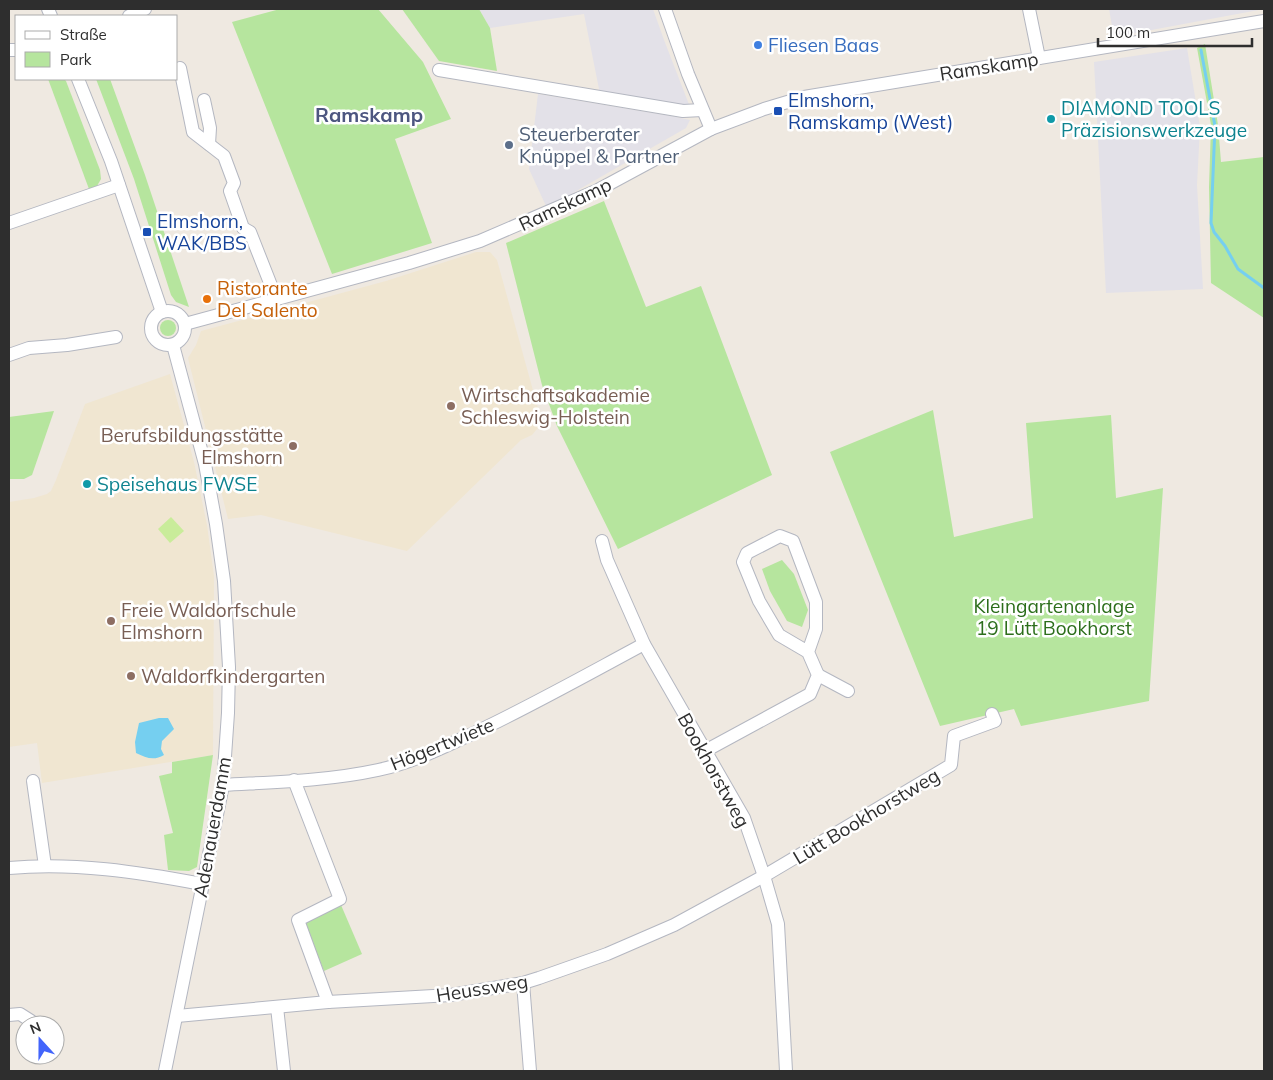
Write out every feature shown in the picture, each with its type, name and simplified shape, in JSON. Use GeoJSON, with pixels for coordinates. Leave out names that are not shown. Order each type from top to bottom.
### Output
{"type":"FeatureCollection","features":[{"type":"Feature","properties":{"kind":"street"},"geometry":{"type":"LineString","coordinates":[[130,15],[144,9]]}},
{"type":"Feature","properties":{"kind":"street"},"geometry":{"type":"LineString","coordinates":[[666,9],[675,39],[702,110],[711,128]]}},
{"type":"Feature","properties":{"kind":"street"},"geometry":{"type":"LineString","coordinates":[[1029,9],[1039,58]]}},
{"type":"Feature","properties":{"kind":"street","name":"Ramskamp"},"geometry":{"type":"LineString","coordinates":[[185,324],[409,263],[496,235],[596,191],[711,128],[804,97],[1264,21]]}},
{"type":"Feature","properties":{"kind":"street"},"geometry":{"type":"LineString","coordinates":[[180,68],[193,132],[224,156],[234,183],[230,191],[243,228],[250,232],[276,298]]}},
{"type":"Feature","properties":{"kind":"street"},"geometry":{"type":"LineString","coordinates":[[438,70],[683,111],[702,110]]}},
{"type":"Feature","properties":{"kind":"street"},"geometry":{"type":"LineString","coordinates":[[78,80],[119,186],[162,312]]}},
{"type":"Feature","properties":{"kind":"street"},"geometry":{"type":"LineString","coordinates":[[204,100],[210,128],[209,144]]}},
{"type":"Feature","properties":{"kind":"street"},"geometry":{"type":"LineString","coordinates":[[9,224],[119,186]]}},
{"type":"Feature","properties":{"kind":"street"},"geometry":{"type":"LineString","coordinates":[[173,311],[183,318],[185,324],[184,334],[178,342],[173,344],[162,344],[153,337],[151,332],[152,320],[162,312],[173,311]]}},
{"type":"Feature","properties":{"kind":"street"},"geometry":{"type":"LineString","coordinates":[[9,355],[29,348],[68,346],[116,337]]}},
{"type":"Feature","properties":{"kind":"street","name":"Adenauerdamm"},"geometry":{"type":"LineString","coordinates":[[165,1071],[223,785],[228,713],[224,581],[216,524],[205,464],[173,344]]}},
{"type":"Feature","properties":{"kind":"street"},"geometry":{"type":"LineString","coordinates":[[808,652],[816,629],[816,602],[794,541],[780,536],[747,553],[743,562],[760,601],[779,635],[808,652],[818,675],[848,691]]}},
{"type":"Feature","properties":{"kind":"street","name":"Bookhorstweg"},"geometry":{"type":"LineString","coordinates":[[602,541],[607,560],[644,644],[744,818],[778,924],[786,1071]]}},
{"type":"Feature","properties":{"kind":"street","name":"Högertwiete"},"geometry":{"type":"LineString","coordinates":[[223,785],[294,780],[378,770],[426,755],[498,722],[644,644]]}},
{"type":"Feature","properties":{"kind":"street"},"geometry":{"type":"LineString","coordinates":[[705,751],[810,694],[818,675]]}},
{"type":"Feature","properties":{"kind":"street","name":"Lütt Bookhorstweg"},"geometry":{"type":"LineString","coordinates":[[764,876],[951,765],[954,736],[995,721],[992,714]]}},
{"type":"Feature","properties":{"kind":"street"},"geometry":{"type":"LineString","coordinates":[[294,780],[340,899],[298,920],[328,1002]]}},
{"type":"Feature","properties":{"kind":"street"},"geometry":{"type":"LineString","coordinates":[[33,781],[44,866]]}},
{"type":"Feature","properties":{"kind":"street"},"geometry":{"type":"LineString","coordinates":[[9,868],[44,866],[123,871],[202,884]]}},
{"type":"Feature","properties":{"kind":"street","name":"Heussweg"},"geometry":{"type":"LineString","coordinates":[[177,1016],[328,1002],[451,995],[523,983],[607,954],[666,928],[764,876]]}},
{"type":"Feature","properties":{"kind":"street"},"geometry":{"type":"LineString","coordinates":[[523,983],[530,1071]]}},
{"type":"Feature","properties":{"kind":"street"},"geometry":{"type":"LineString","coordinates":[[277,1006],[284,1071]]}},
{"type":"Feature","properties":{"kind":"street"},"geometry":{"type":"LineString","coordinates":[[9,1015],[22,1015]]}},
{"type":"Feature","properties":{"kind":"shaded area"},"geometry":{"type":"Polygon","coordinates":[[[479,9],[653,9],[690,107],[600,94],[584,14],[490,28],[479,9]]]}},
{"type":"Feature","properties":{"kind":"shaded area"},"geometry":{"type":"Polygon","coordinates":[[[1109,9],[1264,9],[1114,37],[1109,9]]]}},
{"type":"Feature","properties":{"kind":"shaded area"},"geometry":{"type":"Polygon","coordinates":[[[1187,48],[1200,127],[1197,185],[1203,289],[1106,293],[1094,62],[1187,48]]]}},
{"type":"Feature","properties":{"kind":"shaded area"},"geometry":{"type":"Polygon","coordinates":[[[538,94],[690,120],[686,128],[571,194],[546,206],[529,169],[538,94]]]}},
{"type":"Feature","properties":{"kind":"shaded area"},"geometry":{"type":"Polygon","coordinates":[[[476,252],[490,252],[497,260],[542,423],[532,435],[521,440],[407,551],[261,515],[228,519],[188,358],[196,345],[201,331],[386,281],[476,252]]]}},
{"type":"Feature","properties":{"kind":"shaded area","name":"Freie Waldorfschule Elmshorn"},"geometry":{"type":"Polygon","coordinates":[[[170,374],[194,462],[207,525],[214,576],[213,755],[42,783],[37,743],[9,747],[9,502],[34,498],[51,491],[85,404],[170,374]]]}},
{"type":"Feature","properties":{"kind":"green space"},"geometry":{"type":"Polygon","coordinates":[[[280,9],[378,9],[423,62],[451,119],[395,139],[432,243],[332,274],[232,22],[280,9]]]}},
{"type":"Feature","properties":{"kind":"green space"},"geometry":{"type":"Polygon","coordinates":[[[402,9],[479,9],[490,28],[497,71],[439,61],[402,9]]]}},
{"type":"Feature","properties":{"kind":"green space"},"geometry":{"type":"Polygon","coordinates":[[[1205,44],[1218,125],[1221,162],[1264,157],[1264,318],[1211,283],[1209,187],[1211,125],[1197,48],[1205,44]]]}},
{"type":"Feature","properties":{"kind":"green space"},"geometry":{"type":"Polygon","coordinates":[[[48,80],[66,81],[100,170],[101,179],[97,186],[89,189],[48,80]]]}},
{"type":"Feature","properties":{"kind":"green space"},"geometry":{"type":"Polygon","coordinates":[[[96,80],[110,80],[145,175],[189,307],[176,302],[171,295],[134,179],[96,80]]]}},
{"type":"Feature","properties":{"kind":"green space"},"geometry":{"type":"Polygon","coordinates":[[[604,201],[646,307],[701,286],[772,475],[618,549],[557,426],[542,385],[506,243],[604,201]]]}},
{"type":"Feature","properties":{"kind":"green space"},"geometry":{"type":"Polygon","coordinates":[[[165,320],[171,320],[176,325],[174,334],[165,336],[160,331],[160,325],[165,320]]]}},
{"type":"Feature","properties":{"kind":"green space","name":"Kleingartenanlage 19 Lütt Bookhorst"},"geometry":{"type":"Polygon","coordinates":[[[933,410],[954,537],[1033,518],[1026,423],[1111,415],[1116,498],[1163,488],[1149,701],[1021,726],[1014,709],[940,726],[830,452],[933,410]]]}},
{"type":"Feature","properties":{"kind":"green space"},"geometry":{"type":"Polygon","coordinates":[[[54,411],[32,475],[24,479],[9,479],[9,417],[54,411]]]}},
{"type":"Feature","properties":{"kind":"green space"},"geometry":{"type":"Polygon","coordinates":[[[171,517],[184,531],[170,543],[158,529],[171,517]]]}},
{"type":"Feature","properties":{"kind":"green space"},"geometry":{"type":"Polygon","coordinates":[[[782,560],[794,574],[808,610],[802,627],[787,621],[770,591],[762,569],[782,560]]]}},
{"type":"Feature","properties":{"kind":"green space"},"geometry":{"type":"Polygon","coordinates":[[[213,755],[197,867],[189,871],[168,870],[164,835],[173,833],[159,776],[172,773],[172,762],[213,755]]]}},
{"type":"Feature","properties":{"kind":"green space"},"geometry":{"type":"Polygon","coordinates":[[[341,905],[362,954],[324,971],[303,921],[341,905]]]}},
{"type":"Feature","properties":{"kind":"water"},"geometry":{"type":"Polygon","coordinates":[[[159,718],[168,718],[174,729],[162,741],[161,749],[164,755],[150,758],[136,753],[135,742],[139,723],[159,718]]]}},
{"type":"Feature","properties":{"kind":"waterway"},"geometry":{"type":"LineString","coordinates":[[1201,50],[1215,126],[1211,223],[1214,232],[1225,246],[1238,269],[1264,288]]}},
{"type":"Feature","properties":{"kind":"place","name":"Fliesen Baas"},"geometry":{"type":"Point","coordinates":[758,45]}},
{"type":"Feature","properties":{"kind":"place","name":"Elmshorn, Ramskamp (West)"},"geometry":{"type":"Point","coordinates":[778,111]}},
{"type":"Feature","properties":{"kind":"place","name":"DIAMOND TOOLS Präzisionswerkzeuge"},"geometry":{"type":"Point","coordinates":[1051,119]}},
{"type":"Feature","properties":{"kind":"place","name":"Steuerberater Knüppel & Partner"},"geometry":{"type":"Point","coordinates":[509,145]}},
{"type":"Feature","properties":{"kind":"place","name":"Elmshorn, WAK/BBS"},"geometry":{"type":"Point","coordinates":[147,232]}},
{"type":"Feature","properties":{"kind":"place","name":"Ristorante Del Salento"},"geometry":{"type":"Point","coordinates":[207,299]}},
{"type":"Feature","properties":{"kind":"place","name":"Wirtschaftsakademie Schleswig-Holstein"},"geometry":{"type":"Point","coordinates":[451,406]}},
{"type":"Feature","properties":{"kind":"place","name":"Berufsbildungsstätte Elmshorn"},"geometry":{"type":"Point","coordinates":[293,446]}},
{"type":"Feature","properties":{"kind":"place","name":"Speisehaus FWSE"},"geometry":{"type":"Point","coordinates":[87,484]}},
{"type":"Feature","properties":{"kind":"place","name":"Freie Waldorfschule Elmshorn"},"geometry":{"type":"Point","coordinates":[111,621]}},
{"type":"Feature","properties":{"kind":"place","name":"Waldorfkindergarten"},"geometry":{"type":"Point","coordinates":[131,676]}},
{"type":"Feature","properties":{"kind":"district","name":"Ramskamp"},"geometry":{"type":"Point","coordinates":[369,115]}}]}
